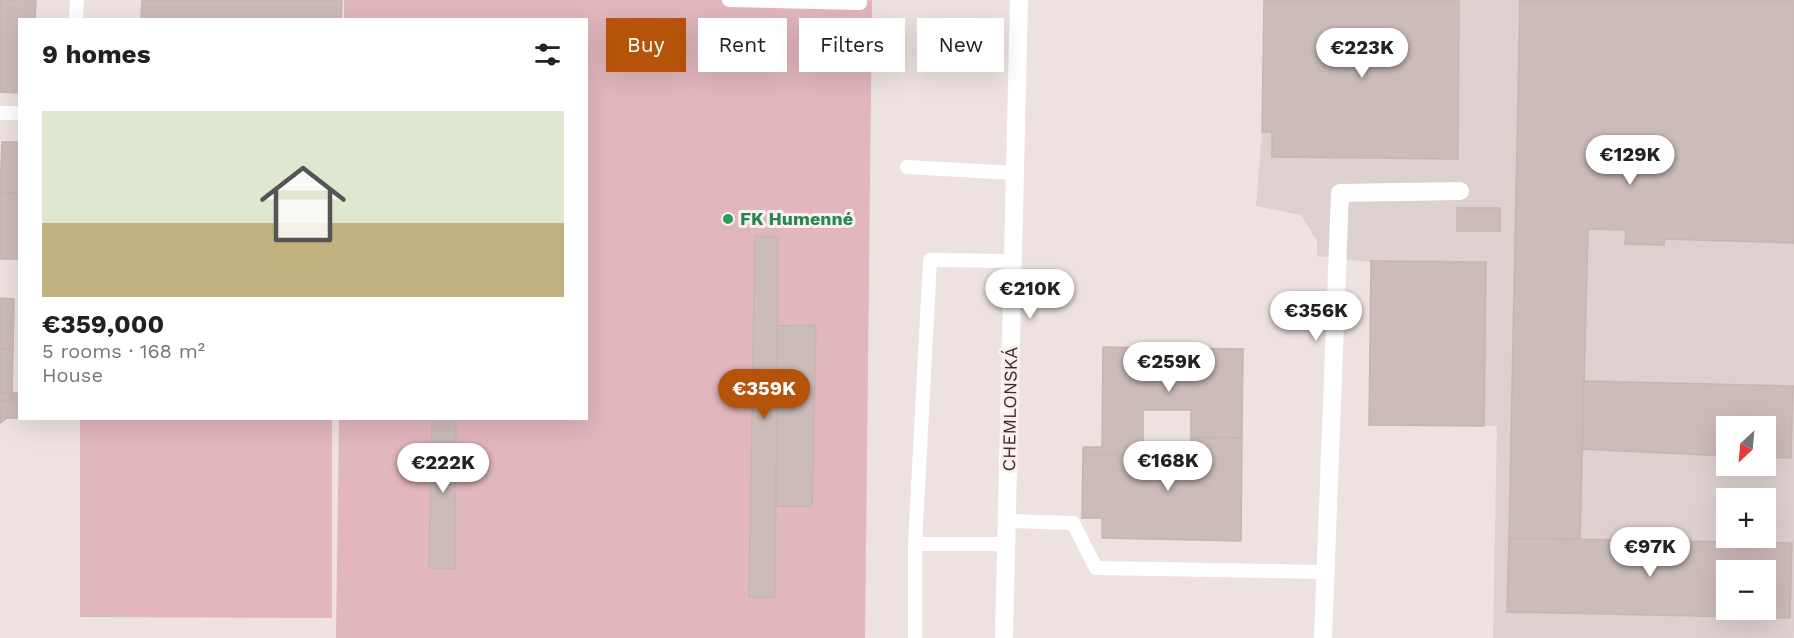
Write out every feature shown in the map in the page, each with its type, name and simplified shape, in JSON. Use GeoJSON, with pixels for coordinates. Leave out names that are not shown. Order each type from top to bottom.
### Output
{"type":"FeatureCollection","features":[{"type":"Feature","properties":{"kind":"street","name":"CHEMLONSKÁ"},"geometry":{"type":"LineString","coordinates":[[1004,638],[1019,0]]}},
{"type":"Feature","properties":{"kind":"street"},"geometry":{"type":"LineString","coordinates":[[1323,638],[1340,193],[1460,191]]}},
{"type":"Feature","properties":{"kind":"lane"},"geometry":{"type":"LineString","coordinates":[[76,18],[77,0]]}},
{"type":"Feature","properties":{"kind":"lane"},"geometry":{"type":"LineString","coordinates":[[729,0],[860,3],[860,0]]}},
{"type":"Feature","properties":{"kind":"lane"},"geometry":{"type":"LineString","coordinates":[[0,113],[18,113]]}},
{"type":"Feature","properties":{"kind":"lane"},"geometry":{"type":"LineString","coordinates":[[907,167],[1015,173]]}},
{"type":"Feature","properties":{"kind":"lane"},"geometry":{"type":"LineString","coordinates":[[915,638],[915,544],[930,260],[1013,261]]}},
{"type":"Feature","properties":{"kind":"lane"},"geometry":{"type":"LineString","coordinates":[[1008,521],[1073,523],[1096,568],[1325,572]]}},
{"type":"Feature","properties":{"kind":"lane"},"geometry":{"type":"LineString","coordinates":[[915,544],[1007,544]]}},
{"type":"Feature","properties":{"kind":"shaded area","name":"FK Humenné"},"geometry":{"type":"Polygon","coordinates":[[[344,0],[872,0],[872,18],[799,18],[799,72],[871,72],[865,638],[336,638],[339,420],[588,420],[588,18],[344,18],[344,0]]]}},
{"type":"Feature","properties":{"kind":"shaded area"},"geometry":{"type":"Polygon","coordinates":[[[1264,0],[1794,0],[1794,638],[1493,638],[1497,426],[1369,425],[1371,262],[1317,256],[1317,241],[1301,215],[1256,206],[1262,132],[1264,0]]]}},
{"type":"Feature","properties":{"kind":"shaded area"},"geometry":{"type":"Polygon","coordinates":[[[80,420],[332,420],[332,618],[80,617],[80,420]]]}},
{"type":"Feature","properties":{"kind":"building"},"geometry":{"type":"Polygon","coordinates":[[[0,0],[36,0],[35,18],[18,18],[18,93],[0,92],[0,0]]]}},
{"type":"Feature","properties":{"kind":"building"},"geometry":{"type":"Polygon","coordinates":[[[142,0],[342,0],[341,18],[141,18],[142,0]]]}},
{"type":"Feature","properties":{"kind":"building"},"geometry":{"type":"Polygon","coordinates":[[[1264,0],[1459,0],[1458,159],[1272,157],[1272,132],[1262,132],[1264,0]]]}},
{"type":"Feature","properties":{"kind":"building"},"geometry":{"type":"Polygon","coordinates":[[[1520,0],[1794,0],[1794,243],[1664,239],[1664,245],[1625,244],[1626,230],[1588,229],[1580,539],[1509,538],[1520,0]]]}},
{"type":"Feature","properties":{"kind":"building"},"geometry":{"type":"Polygon","coordinates":[[[2,142],[18,142],[18,193],[0,192],[2,142]]]}},
{"type":"Feature","properties":{"kind":"building"},"geometry":{"type":"Polygon","coordinates":[[[0,192],[18,193],[18,259],[0,259],[0,192]]]}},
{"type":"Feature","properties":{"kind":"building"},"geometry":{"type":"Polygon","coordinates":[[[1457,208],[1500,208],[1500,231],[1457,231],[1457,208]]]}},
{"type":"Feature","properties":{"kind":"building"},"geometry":{"type":"Polygon","coordinates":[[[755,236],[778,237],[775,597],[749,597],[755,236]]]}},
{"type":"Feature","properties":{"kind":"building"},"geometry":{"type":"Polygon","coordinates":[[[1371,261],[1486,262],[1484,426],[1369,425],[1371,261]]]}},
{"type":"Feature","properties":{"kind":"building"},"geometry":{"type":"Polygon","coordinates":[[[0,298],[14,299],[13,349],[0,349],[0,298]]]}},
{"type":"Feature","properties":{"kind":"building"},"geometry":{"type":"Polygon","coordinates":[[[816,325],[812,506],[776,506],[777,326],[816,325]]]}},
{"type":"Feature","properties":{"kind":"building"},"geometry":{"type":"Polygon","coordinates":[[[1103,347],[1243,349],[1242,438],[1191,437],[1191,410],[1143,410],[1143,455],[1083,454],[1083,447],[1102,447],[1103,347]]]}},
{"type":"Feature","properties":{"kind":"building"},"geometry":{"type":"Polygon","coordinates":[[[0,349],[13,349],[12,393],[0,393],[0,349]]]}},
{"type":"Feature","properties":{"kind":"building"},"geometry":{"type":"Polygon","coordinates":[[[1584,381],[1793,386],[1791,458],[1776,457],[1776,416],[1716,416],[1716,456],[1582,449],[1584,381]]]}},
{"type":"Feature","properties":{"kind":"building"},"geometry":{"type":"Polygon","coordinates":[[[0,393],[12,393],[12,401],[0,401],[0,393]]]}},
{"type":"Feature","properties":{"kind":"building"},"geometry":{"type":"Polygon","coordinates":[[[12,393],[18,393],[18,418],[7,418],[0,423],[0,401],[12,401],[12,393]]]}},
{"type":"Feature","properties":{"kind":"building"},"geometry":{"type":"Polygon","coordinates":[[[432,420],[456,420],[455,569],[429,568],[432,420]]]}},
{"type":"Feature","properties":{"kind":"building"},"geometry":{"type":"Polygon","coordinates":[[[1191,437],[1242,438],[1241,541],[1102,538],[1102,518],[1082,518],[1083,454],[1143,455],[1143,449],[1191,449],[1191,437]]]}},
{"type":"Feature","properties":{"kind":"building"},"geometry":{"type":"Polygon","coordinates":[[[1509,538],[1716,542],[1716,548],[1776,548],[1776,543],[1792,543],[1790,618],[1776,618],[1776,560],[1716,560],[1716,616],[1507,612],[1509,538]]]}},
{"type":"Feature","properties":{"kind":"place","name":"FK Humenné"},"geometry":{"type":"Point","coordinates":[728,219]}}]}
